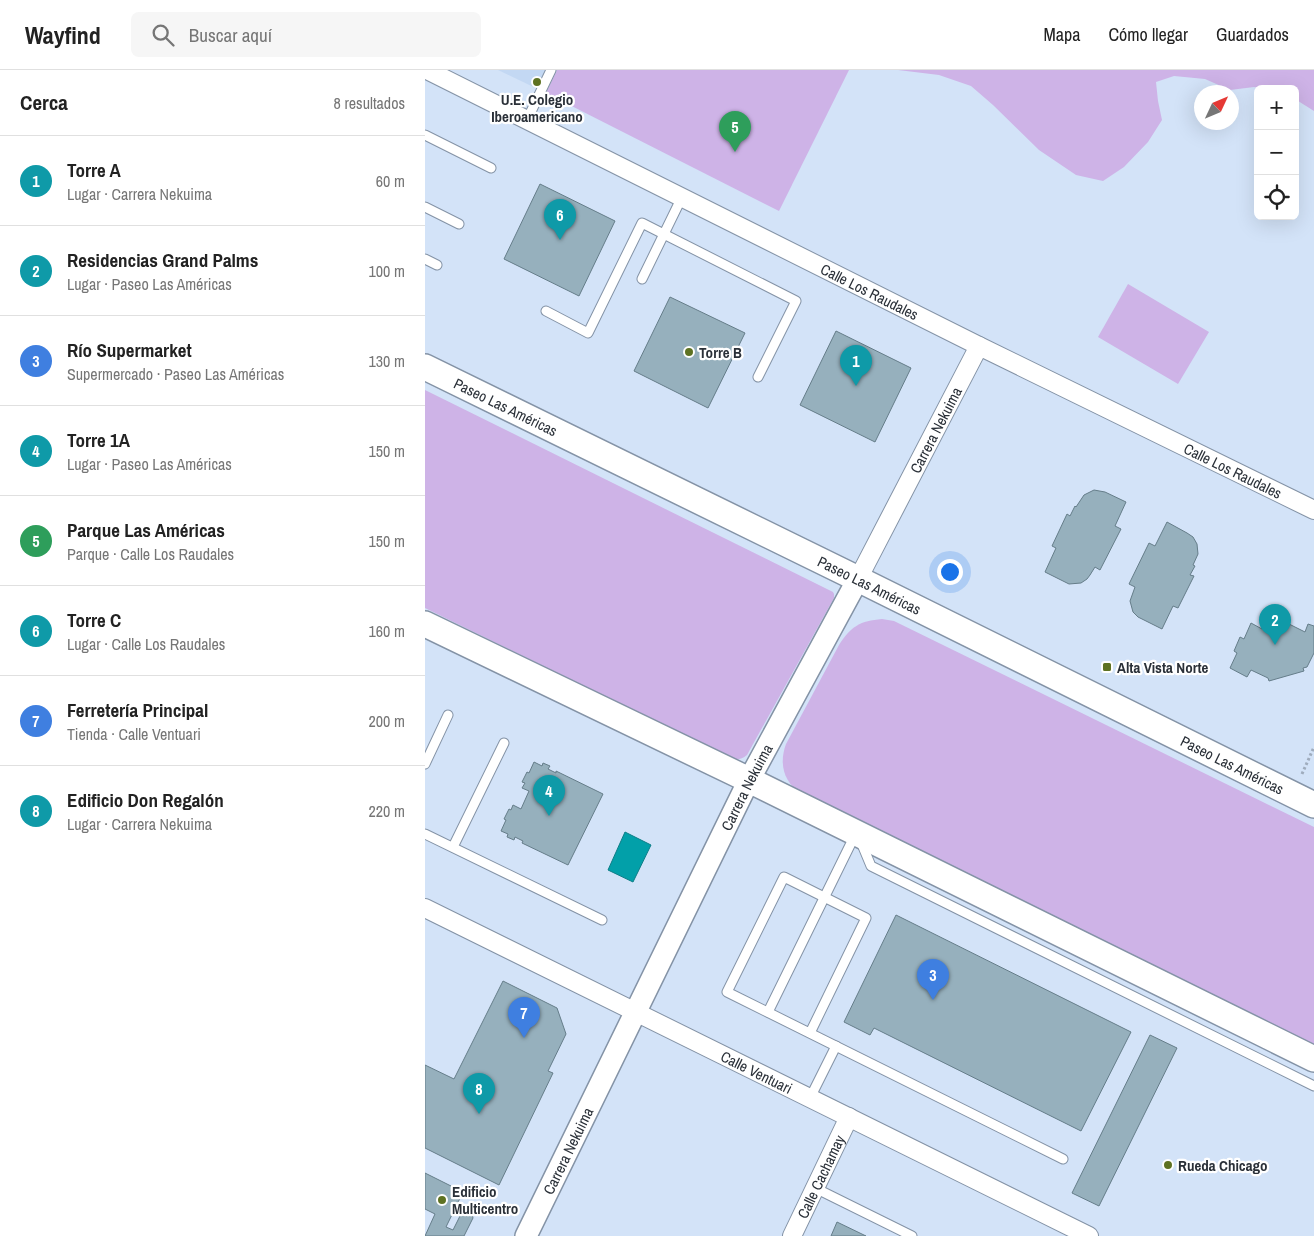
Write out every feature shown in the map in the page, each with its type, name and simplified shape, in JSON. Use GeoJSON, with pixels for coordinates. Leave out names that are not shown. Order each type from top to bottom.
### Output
{"type":"FeatureCollection","features":[{"type":"Feature","properties":{"kind":"main road","name":"Paseo Las Américas"},"geometry":{"type":"LineString","coordinates":[[425,367],[1314,805]]}},
{"type":"Feature","properties":{"kind":"main road"},"geometry":{"type":"LineString","coordinates":[[425,624],[749,780],[1314,1059]]}},
{"type":"Feature","properties":{"kind":"street","name":"Calle Los Raudales"},"geometry":{"type":"LineString","coordinates":[[427,70],[979,346],[1314,510]]}},
{"type":"Feature","properties":{"kind":"street","name":"Carrera Nekuima"},"geometry":{"type":"LineString","coordinates":[[526,1236],[749,780],[858,579],[979,346]]}},
{"type":"Feature","properties":{"kind":"street","name":"Calle Ventuari"},"geometry":{"type":"LineString","coordinates":[[426,910],[1089,1236]]}},
{"type":"Feature","properties":{"kind":"street","name":"Calle Cachamay"},"geometry":{"type":"LineString","coordinates":[[792,1236],[849,1117]]}},
{"type":"Feature","properties":{"kind":"lane"},"geometry":{"type":"LineString","coordinates":[[527,120],[551,70]]}},
{"type":"Feature","properties":{"kind":"lane"},"geometry":{"type":"LineString","coordinates":[[425,135],[491,168]]}},
{"type":"Feature","properties":{"kind":"lane"},"geometry":{"type":"LineString","coordinates":[[642,279],[682,197]]}},
{"type":"Feature","properties":{"kind":"lane"},"geometry":{"type":"LineString","coordinates":[[425,207],[459,224]]}},
{"type":"Feature","properties":{"kind":"lane"},"geometry":{"type":"LineString","coordinates":[[546,311],[588,332],[642,223],[796,301],[758,377]]}},
{"type":"Feature","properties":{"kind":"lane"},"geometry":{"type":"LineString","coordinates":[[425,259],[437,265]]}},
{"type":"Feature","properties":{"kind":"lane"},"geometry":{"type":"LineString","coordinates":[[425,764],[448,715]]}},
{"type":"Feature","properties":{"kind":"lane"},"geometry":{"type":"LineString","coordinates":[[453,848],[504,743]]}},
{"type":"Feature","properties":{"kind":"lane"},"geometry":{"type":"LineString","coordinates":[[768,1012],[856,833]]}},
{"type":"Feature","properties":{"kind":"lane"},"geometry":{"type":"LineString","coordinates":[[856,833],[871,866],[1314,1086]]}},
{"type":"Feature","properties":{"kind":"lane"},"geometry":{"type":"LineString","coordinates":[[425,834],[602,920]]}},
{"type":"Feature","properties":{"kind":"lane"},"geometry":{"type":"LineString","coordinates":[[810,1033],[867,918],[784,877],[727,992],[1063,1159]]}},
{"type":"Feature","properties":{"kind":"lane"},"geometry":{"type":"LineString","coordinates":[[811,1098],[836,1046]]}},
{"type":"Feature","properties":{"kind":"lane"},"geometry":{"type":"LineString","coordinates":[[815,1188],[912,1236]]}},
{"type":"Feature","properties":{"kind":"path"},"geometry":{"type":"LineString","coordinates":[[1292,794],[1314,747]]}},
{"type":"Feature","properties":{"kind":"shaded area","name":"U.E. Colegio Iberoamericano"},"geometry":{"type":"Polygon","coordinates":[[[498,70],[557,70],[546,93],[498,70]]]}},
{"type":"Feature","properties":{"kind":"shaded area"},"geometry":{"type":"Polygon","coordinates":[[[557,70],[849,70],[779,211],[546,93],[557,70]]]}},
{"type":"Feature","properties":{"kind":"shaded area"},"geometry":{"type":"Polygon","coordinates":[[[898,70],[1314,70],[1314,111],[1299,102],[1299,85],[1254,85],[1254,87],[1239,89],[1239,85],[1219,85],[1205,79],[1174,76],[1156,82],[1162,120],[1148,142],[1124,167],[1103,181],[1076,175],[1039,150],[971,86],[939,75],[898,70]]]}},
{"type":"Feature","properties":{"kind":"shaded area"},"geometry":{"type":"Polygon","coordinates":[[[1128,284],[1209,332],[1178,384],[1098,337],[1128,284]]]}},
{"type":"Feature","properties":{"kind":"shaded area"},"geometry":{"type":"Polygon","coordinates":[[[425,390],[833,592],[834,598],[747,755],[740,759],[732,759],[425,608],[425,390]]]}},
{"type":"Feature","properties":{"kind":"shaded area"},"geometry":{"type":"Polygon","coordinates":[[[882,619],[894,621],[1314,827],[1314,1045],[795,789],[786,778],[784,772],[783,758],[786,744],[843,639],[852,629],[862,623],[882,619]]]}},
{"type":"Feature","properties":{"kind":"shaded area"},"geometry":{"type":"Polygon","coordinates":[[[625,832],[651,845],[633,882],[608,870],[625,832]]]}},
{"type":"Feature","properties":{"kind":"building"},"geometry":{"type":"Polygon","coordinates":[[[540,184],[615,221],[579,296],[504,259],[540,184]]]}},
{"type":"Feature","properties":{"kind":"building","name":"Torre B"},"geometry":{"type":"Polygon","coordinates":[[[670,297],[745,333],[708,408],[634,371],[670,297]]]}},
{"type":"Feature","properties":{"kind":"building"},"geometry":{"type":"Polygon","coordinates":[[[836,331],[911,368],[875,442],[800,405],[836,331]]]}},
{"type":"Feature","properties":{"kind":"building"},"geometry":{"type":"Polygon","coordinates":[[[1094,490],[1105,492],[1126,502],[1115,526],[1121,529],[1100,570],[1095,567],[1087,579],[1081,583],[1069,584],[1045,572],[1056,548],[1052,546],[1067,514],[1070,516],[1084,495],[1094,490]]]}},
{"type":"Feature","properties":{"kind":"building"},"geometry":{"type":"Polygon","coordinates":[[[1167,522],[1193,537],[1197,544],[1198,554],[1190,575],[1194,576],[1178,608],[1173,606],[1162,629],[1138,617],[1133,612],[1130,601],[1135,587],[1129,584],[1149,543],[1155,546],[1167,522]]]}},
{"type":"Feature","properties":{"kind":"building"},"geometry":{"type":"Polygon","coordinates":[[[1269,614],[1305,632],[1308,624],[1314,626],[1314,653],[1307,667],[1303,668],[1304,671],[1269,681],[1268,678],[1251,670],[1247,677],[1230,668],[1237,653],[1234,651],[1240,637],[1244,639],[1251,623],[1262,629],[1269,614]]]}},
{"type":"Feature","properties":{"kind":"building"},"geometry":{"type":"Polygon","coordinates":[[[534,762],[542,766],[543,763],[550,766],[548,769],[603,794],[568,865],[522,843],[523,841],[515,837],[514,840],[507,837],[508,834],[501,831],[509,809],[511,810],[513,805],[521,809],[529,791],[522,788],[525,783],[522,782],[534,762]]]}},
{"type":"Feature","properties":{"kind":"building"},"geometry":{"type":"Polygon","coordinates":[[[896,915],[1131,1032],[1081,1131],[874,1028],[870,1035],[844,1022],[896,915]]]}},
{"type":"Feature","properties":{"kind":"building"},"geometry":{"type":"Polygon","coordinates":[[[503,981],[557,1008],[566,1034],[548,1071],[553,1073],[499,1185],[425,1148],[425,1065],[454,1079],[503,981]]]}},
{"type":"Feature","properties":{"kind":"building"},"geometry":{"type":"Polygon","coordinates":[[[1150,1035],[1177,1048],[1099,1206],[1072,1193],[1150,1035]]]}},
{"type":"Feature","properties":{"kind":"building","name":"Edificio Multicentro"},"geometry":{"type":"Polygon","coordinates":[[[425,1173],[463,1192],[446,1227],[453,1230],[462,1212],[469,1211],[473,1218],[464,1236],[425,1236],[435,1214],[425,1209],[425,1173]]]}},
{"type":"Feature","properties":{"kind":"building"},"geometry":{"type":"Polygon","coordinates":[[[837,1222],[866,1236],[831,1236],[837,1222]]]}},
{"type":"Feature","properties":{"kind":"place","name":"U.E. Colegio Iberoamericano"},"geometry":{"type":"Point","coordinates":[537,82]}},
{"type":"Feature","properties":{"kind":"place","name":"Parque Las Américas"},"geometry":{"type":"Point","coordinates":[735,152]}},
{"type":"Feature","properties":{"kind":"place","name":"Torre C"},"geometry":{"type":"Point","coordinates":[560,240]}},
{"type":"Feature","properties":{"kind":"place","name":"Torre B"},"geometry":{"type":"Point","coordinates":[689,352]}},
{"type":"Feature","properties":{"kind":"place","name":"Torre A"},"geometry":{"type":"Point","coordinates":[856,386]}},
{"type":"Feature","properties":{"kind":"place","name":"Residencias Grand Palms"},"geometry":{"type":"Point","coordinates":[1275,645]}},
{"type":"Feature","properties":{"kind":"place","name":"Alta Vista Norte"},"geometry":{"type":"Point","coordinates":[1107,667]}},
{"type":"Feature","properties":{"kind":"place","name":"Torre 1A"},"geometry":{"type":"Point","coordinates":[549,816]}},
{"type":"Feature","properties":{"kind":"place","name":"Río Supermarket"},"geometry":{"type":"Point","coordinates":[933,1000]}},
{"type":"Feature","properties":{"kind":"place","name":"Ferretería Principal"},"geometry":{"type":"Point","coordinates":[524,1038]}},
{"type":"Feature","properties":{"kind":"place","name":"Edificio Don Regalón"},"geometry":{"type":"Point","coordinates":[479,1114]}},
{"type":"Feature","properties":{"kind":"place","name":"Rueda Chicago"},"geometry":{"type":"Point","coordinates":[1168,1165]}},
{"type":"Feature","properties":{"kind":"place","name":"Edificio Multicentro"},"geometry":{"type":"Point","coordinates":[442,1200]}}]}
